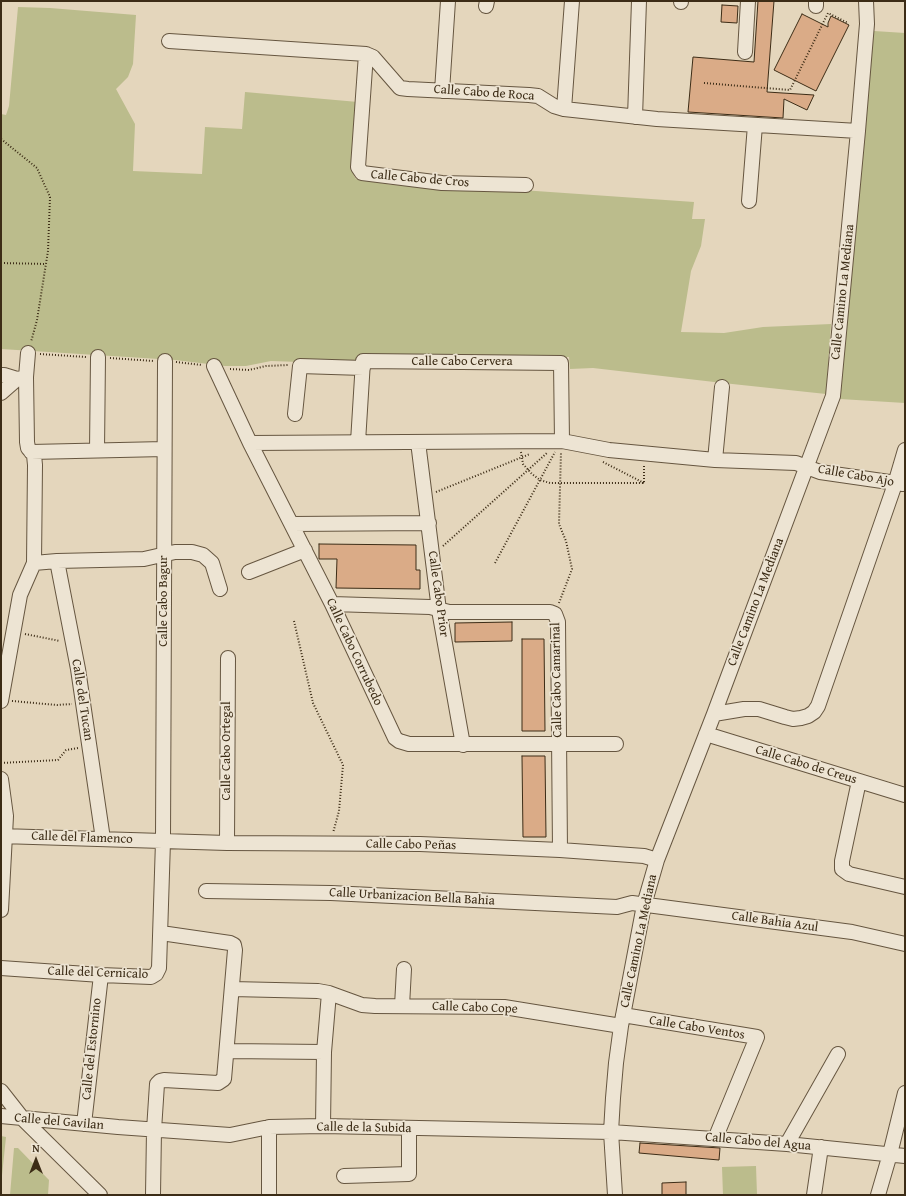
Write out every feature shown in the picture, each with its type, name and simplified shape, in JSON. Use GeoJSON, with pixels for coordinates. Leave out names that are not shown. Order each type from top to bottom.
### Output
{"type":"FeatureCollection","features":[{"type":"Feature","properties":{"kind":"street"},"geometry":{"type":"LineString","coordinates":[[442,91],[448,1]]}},
{"type":"Feature","properties":{"kind":"street"},"geometry":{"type":"LineString","coordinates":[[564,109],[572,1]]}},
{"type":"Feature","properties":{"kind":"street"},"geometry":{"type":"LineString","coordinates":[[635,117],[639,1]]}},
{"type":"Feature","properties":{"kind":"street"},"geometry":{"type":"LineString","coordinates":[[745,52],[748,1]]}},
{"type":"Feature","properties":{"kind":"street","name":"Calle Camino La Mediana"},"geometry":{"type":"LineString","coordinates":[[615,1195],[612,1132],[613,1092],[622,1021],[643,910],[658,860],[833,396],[867,24],[866,1]]}},
{"type":"Feature","properties":{"kind":"street"},"geometry":{"type":"LineString","coordinates":[[169,41],[366,54]]}},
{"type":"Feature","properties":{"kind":"street","name":"Calle Cabo de Roca"},"geometry":{"type":"LineString","coordinates":[[366,54],[373,57],[400,88],[538,96],[554,106],[564,109],[635,117],[858,131]]}},
{"type":"Feature","properties":{"kind":"street","name":"Calle Cabo de Cros"},"geometry":{"type":"LineString","coordinates":[[366,54],[358,167],[362,173],[442,183],[526,185]]}},
{"type":"Feature","properties":{"kind":"street"},"geometry":{"type":"LineString","coordinates":[[749,201],[755,124]]}},
{"type":"Feature","properties":{"kind":"street"},"geometry":{"type":"LineString","coordinates":[[1,700],[20,595],[34,563],[35,465],[34,455],[28,448],[27,442],[22,378],[28,353]]}},
{"type":"Feature","properties":{"kind":"street"},"geometry":{"type":"LineString","coordinates":[[97,450],[98,357]]}},
{"type":"Feature","properties":{"kind":"street","name":"Calle Cabo Bagur"},"geometry":{"type":"LineString","coordinates":[[163,841],[165,361]]}},
{"type":"Feature","properties":{"kind":"street","name":"Calle Cabo Cervera"},"geometry":{"type":"LineString","coordinates":[[295,414],[300,366],[561,363],[562,441]]}},
{"type":"Feature","properties":{"kind":"street"},"geometry":{"type":"LineString","coordinates":[[358,442],[363,365]]}},
{"type":"Feature","properties":{"kind":"street","name":"Calle Cabo Corrubedo"},"geometry":{"type":"LineString","coordinates":[[214,366],[250,443],[332,604],[395,738],[404,743],[463,745],[616,744]]}},
{"type":"Feature","properties":{"kind":"street"},"geometry":{"type":"LineString","coordinates":[[1,376],[4,375],[22,378]]}},
{"type":"Feature","properties":{"kind":"street"},"geometry":{"type":"LineString","coordinates":[[1,393],[22,378]]}},
{"type":"Feature","properties":{"kind":"street"},"geometry":{"type":"LineString","coordinates":[[715,460],[722,387]]}},
{"type":"Feature","properties":{"kind":"street"},"geometry":{"type":"LineString","coordinates":[[250,443],[562,441],[609,450],[715,460],[796,463],[807,467]]}},
{"type":"Feature","properties":{"kind":"street","name":"Calle Cabo Prior"},"geometry":{"type":"LineString","coordinates":[[418,442],[439,610],[463,745]]}},
{"type":"Feature","properties":{"kind":"street"},"geometry":{"type":"LineString","coordinates":[[31,452],[164,449]]}},
{"type":"Feature","properties":{"kind":"street"},"geometry":{"type":"LineString","coordinates":[[714,714],[744,709],[759,709],[793,719],[801,718],[814,712],[900,484],[905,450]]}},
{"type":"Feature","properties":{"kind":"street","name":"Calle Cabo Ajo"},"geometry":{"type":"LineString","coordinates":[[807,467],[820,472],[900,484]]}},
{"type":"Feature","properties":{"kind":"street"},"geometry":{"type":"LineString","coordinates":[[292,524],[429,523]]}},
{"type":"Feature","properties":{"kind":"street"},"geometry":{"type":"LineString","coordinates":[[249,572],[305,550]]}},
{"type":"Feature","properties":{"kind":"street"},"geometry":{"type":"LineString","coordinates":[[34,563],[144,559],[175,552],[192,552],[204,555],[212,563],[220,588]]}},
{"type":"Feature","properties":{"kind":"street","name":"Calle del Tucan"},"geometry":{"type":"LineString","coordinates":[[57,561],[83,703],[102,838]]}},
{"type":"Feature","properties":{"kind":"street","name":"Calle Cabo Camarinal"},"geometry":{"type":"LineString","coordinates":[[332,604],[430,607],[449,612],[550,612],[555,614],[558,622],[560,850]]}},
{"type":"Feature","properties":{"kind":"street","name":"Calle Cabo Ortegal"},"geometry":{"type":"LineString","coordinates":[[227,844],[228,658]]}},
{"type":"Feature","properties":{"kind":"street","name":"Calle Cabo de Creus"},"geometry":{"type":"LineString","coordinates":[[706,734],[905,795]]}},
{"type":"Feature","properties":{"kind":"street"},"geometry":{"type":"LineString","coordinates":[[1,779],[6,816],[3,836],[1,910]]}},
{"type":"Feature","properties":{"kind":"street"},"geometry":{"type":"LineString","coordinates":[[860,781],[842,861],[842,869],[849,874],[905,886]]}},
{"type":"Feature","properties":{"kind":"street","name":"Calle del Flamenco"},"geometry":{"type":"LineString","coordinates":[[3,836],[163,841]]}},
{"type":"Feature","properties":{"kind":"street","name":"Calle Cabo Peñas"},"geometry":{"type":"LineString","coordinates":[[163,841],[227,844],[420,844],[560,850],[644,856],[658,860]]}},
{"type":"Feature","properties":{"kind":"street","name":"Calle del Cernicalo"},"geometry":{"type":"LineString","coordinates":[[1,968],[101,975],[154,976],[159,968],[163,841]]}},
{"type":"Feature","properties":{"kind":"street","name":"Calle Urbanizacion Bella Bahia"},"geometry":{"type":"LineString","coordinates":[[206,891],[331,893],[617,907],[632,903],[643,910]]}},
{"type":"Feature","properties":{"kind":"street","name":"Calle Bahia Azul"},"geometry":{"type":"LineString","coordinates":[[643,910],[852,932],[905,944]]}},
{"type":"Feature","properties":{"kind":"street"},"geometry":{"type":"LineString","coordinates":[[153,1195],[154,1130],[158,1082],[164,1080],[215,1083],[220,1082],[225,1077],[235,950],[234,945],[224,942],[161,933]]}},
{"type":"Feature","properties":{"kind":"street"},"geometry":{"type":"LineString","coordinates":[[402,1006],[404,969]]}},
{"type":"Feature","properties":{"kind":"street","name":"Calle del Estornino"},"geometry":{"type":"LineString","coordinates":[[84,1124],[101,975]]}},
{"type":"Feature","properties":{"kind":"street","name":"Calle Cabo Cope"},"geometry":{"type":"LineString","coordinates":[[232,989],[318,991],[329,993],[362,1005],[504,1007],[622,1021]]}},
{"type":"Feature","properties":{"kind":"street"},"geometry":{"type":"LineString","coordinates":[[322,1126],[324,1052],[329,993]]}},
{"type":"Feature","properties":{"kind":"street","name":"Calle Cabo Ventos"},"geometry":{"type":"LineString","coordinates":[[622,1021],[757,1038],[715,1138]]}},
{"type":"Feature","properties":{"kind":"street"},"geometry":{"type":"LineString","coordinates":[[227,1051],[324,1052]]}},
{"type":"Feature","properties":{"kind":"street"},"geometry":{"type":"LineString","coordinates":[[787,1144],[838,1054]]}},
{"type":"Feature","properties":{"kind":"street"},"geometry":{"type":"LineString","coordinates":[[1,1091],[23,1119],[100,1195]]}},
{"type":"Feature","properties":{"kind":"street"},"geometry":{"type":"LineString","coordinates":[[878,1195],[905,1093]]}},
{"type":"Feature","properties":{"kind":"street","name":"Calle del Gavilan"},"geometry":{"type":"LineString","coordinates":[[1,1116],[118,1127]]}},
{"type":"Feature","properties":{"kind":"street","name":"Calle de la Subida"},"geometry":{"type":"LineString","coordinates":[[118,1127],[230,1135],[269,1127],[322,1126],[612,1132]]}},
{"type":"Feature","properties":{"kind":"street"},"geometry":{"type":"LineString","coordinates":[[269,1127],[269,1195]]}},
{"type":"Feature","properties":{"kind":"street"},"geometry":{"type":"LineString","coordinates":[[344,1176],[409,1174],[409,1129]]}},
{"type":"Feature","properties":{"kind":"street","name":"Calle Cabo del Agua"},"geometry":{"type":"LineString","coordinates":[[612,1132],[715,1138],[905,1156]]}},
{"type":"Feature","properties":{"kind":"street"},"geometry":{"type":"LineString","coordinates":[[814,1195],[821,1148]]}},
{"type":"Feature","properties":{"kind":"path"},"geometry":{"type":"LineString","coordinates":[[704,83],[790,90],[828,13],[848,23]]}},
{"type":"Feature","properties":{"kind":"path"},"geometry":{"type":"LineString","coordinates":[[1,139],[37,168],[50,197],[48,251],[37,320],[28,353]]}},
{"type":"Feature","properties":{"kind":"path"},"geometry":{"type":"LineString","coordinates":[[1,263],[46,264]]}},
{"type":"Feature","properties":{"kind":"path"},"geometry":{"type":"LineString","coordinates":[[520,441],[521,458],[523,464],[540,480],[550,483],[644,483],[644,453]]}},
{"type":"Feature","properties":{"kind":"path"},"geometry":{"type":"LineString","coordinates":[[433,556],[528,469],[562,441]]}},
{"type":"Feature","properties":{"kind":"path"},"geometry":{"type":"LineString","coordinates":[[495,563],[562,441]]}},
{"type":"Feature","properties":{"kind":"path"},"geometry":{"type":"LineString","coordinates":[[555,614],[572,569],[566,541],[559,524],[562,441]]}},
{"type":"Feature","properties":{"kind":"path"},"geometry":{"type":"LineString","coordinates":[[426,497],[534,452]]}},
{"type":"Feature","properties":{"kind":"path"},"geometry":{"type":"LineString","coordinates":[[294,621],[313,703],[343,765],[339,811],[330,844]]}},
{"type":"Feature","properties":{"kind":"path"},"geometry":{"type":"LineString","coordinates":[[14,632],[73,644]]}},
{"type":"Feature","properties":{"kind":"path"},"geometry":{"type":"LineString","coordinates":[[1,700],[57,705],[83,703]]}},
{"type":"Feature","properties":{"kind":"path"},"geometry":{"type":"LineString","coordinates":[[1,763],[58,760],[66,750],[89,746]]}},
{"type":"Feature","properties":{"kind":"green space"},"geometry":{"type":"Polygon","coordinates":[[[18,7],[136,15],[133,64],[128,77],[116,89],[135,124],[133,171],[202,174],[205,127],[242,129],[245,92],[358,102],[353,169],[356,179],[393,185],[507,189],[694,202],[692,219],[705,219],[701,246],[691,271],[681,332],[724,333],[763,327],[831,324],[826,394],[593,368],[570,369],[569,357],[358,357],[357,364],[271,361],[246,366],[225,366],[175,360],[1,349],[1,114],[6,115],[9,106],[18,7]]]}},
{"type":"Feature","properties":{"kind":"green space"},"geometry":{"type":"Polygon","coordinates":[[[874,31],[905,33],[905,403],[840,399],[842,361],[874,31]]]}},
{"type":"Feature","properties":{"kind":"green space"},"geometry":{"type":"Polygon","coordinates":[[[1,1136],[6,1137],[1,1185],[1,1136]]]}},
{"type":"Feature","properties":{"kind":"green space"},"geometry":{"type":"Polygon","coordinates":[[[14,1148],[18,1148],[49,1180],[48,1195],[10,1195],[14,1148]]]}},
{"type":"Feature","properties":{"kind":"green space"},"geometry":{"type":"Polygon","coordinates":[[[756,1166],[757,1195],[723,1195],[722,1167],[756,1166]]]}},
{"type":"Feature","properties":{"kind":"building"},"geometry":{"type":"Polygon","coordinates":[[[758,1],[774,1],[767,92],[814,95],[807,110],[784,99],[783,118],[688,112],[693,57],[754,62],[758,1]]]}},
{"type":"Feature","properties":{"kind":"building"},"geometry":{"type":"Polygon","coordinates":[[[722,5],[738,6],[737,23],[721,22],[722,5]]]}},
{"type":"Feature","properties":{"kind":"building"},"geometry":{"type":"Polygon","coordinates":[[[802,14],[828,27],[831,16],[849,25],[816,91],[774,70],[802,14]]]}},
{"type":"Feature","properties":{"kind":"building"},"geometry":{"type":"Polygon","coordinates":[[[319,544],[416,545],[416,570],[420,570],[420,589],[336,588],[337,559],[319,559],[319,544]]]}},
{"type":"Feature","properties":{"kind":"building"},"geometry":{"type":"Polygon","coordinates":[[[512,622],[512,641],[455,642],[455,623],[512,622]]]}},
{"type":"Feature","properties":{"kind":"building"},"geometry":{"type":"Polygon","coordinates":[[[522,639],[544,639],[545,731],[522,731],[522,639]]]}},
{"type":"Feature","properties":{"kind":"building"},"geometry":{"type":"Polygon","coordinates":[[[522,756],[545,756],[546,837],[523,837],[522,756]]]}},
{"type":"Feature","properties":{"kind":"building"},"geometry":{"type":"Polygon","coordinates":[[[640,1143],[720,1148],[719,1160],[639,1153],[640,1143]]]}},
{"type":"Feature","properties":{"kind":"building"},"geometry":{"type":"Polygon","coordinates":[[[686,1182],[686,1195],[662,1195],[662,1183],[686,1182]]]}}]}
